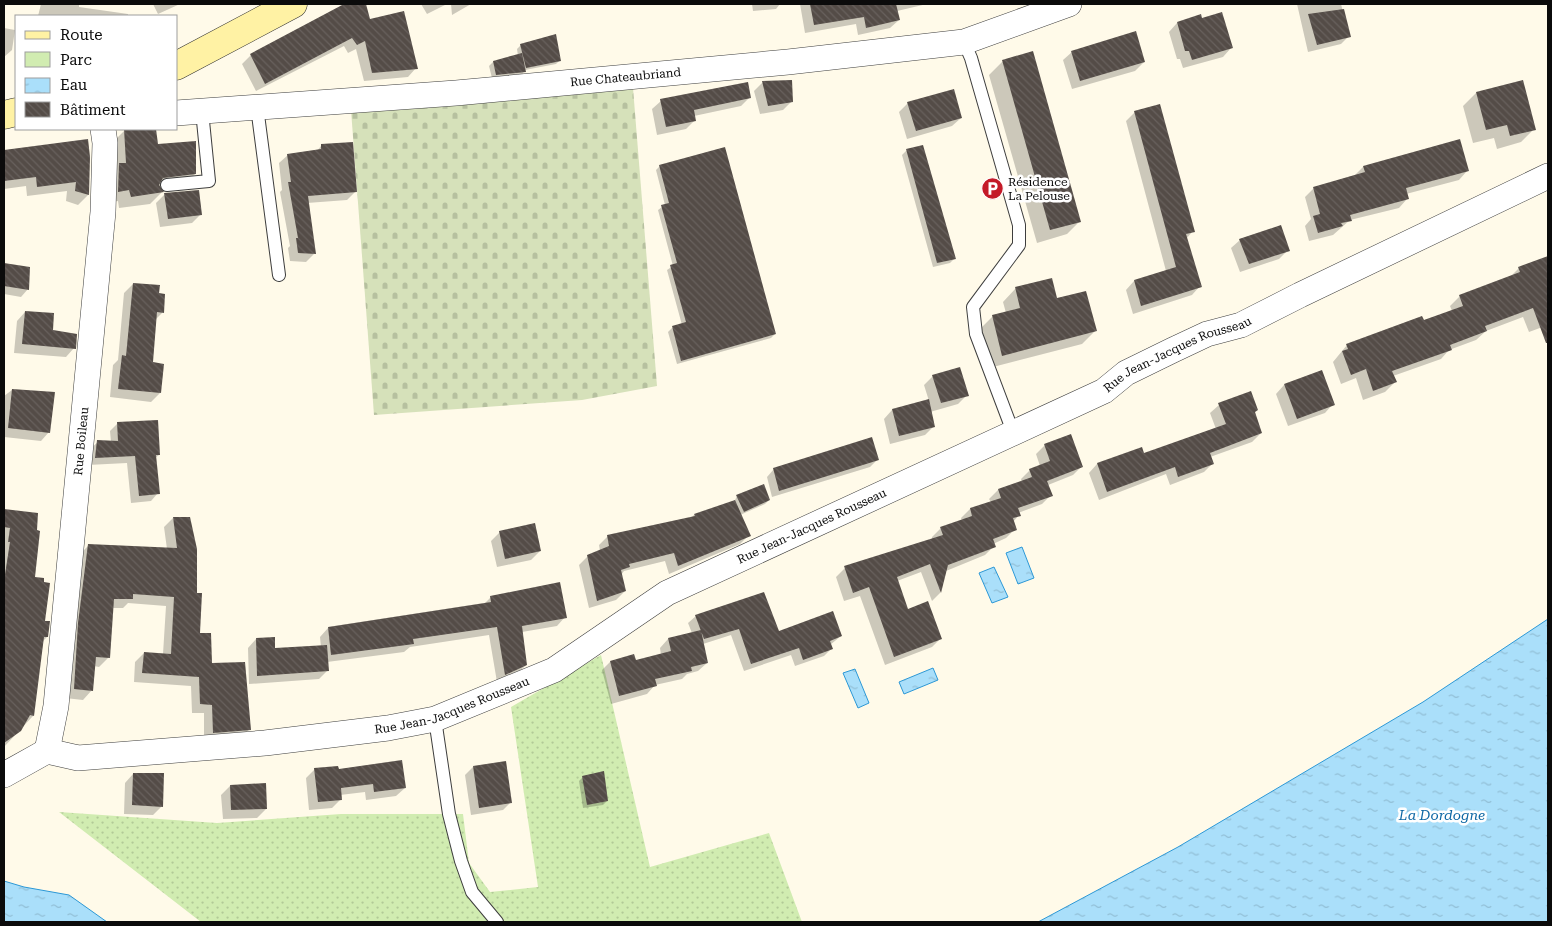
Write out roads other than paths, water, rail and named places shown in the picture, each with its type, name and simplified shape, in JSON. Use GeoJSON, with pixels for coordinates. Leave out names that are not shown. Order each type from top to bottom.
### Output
{"type":"FeatureCollection","features":[{"type":"Feature","properties":{"kind":"main road"},"geometry":{"type":"LineString","coordinates":[[178,65],[293,4]]}},
{"type":"Feature","properties":{"kind":"street","name":"Rue Chateaubriand"},"geometry":{"type":"LineString","coordinates":[[178,113],[456,93],[788,62],[964,42],[1069,4]]}},
{"type":"Feature","properties":{"kind":"street","name":"Rue Boileau"},"geometry":{"type":"LineString","coordinates":[[47,751],[56,706],[104,212],[105,143],[103,130]]}},
{"type":"Feature","properties":{"kind":"street","name":"Rue Jean-Jacques Rousseau"},"geometry":{"type":"LineString","coordinates":[[47,751],[78,758],[265,743],[388,728],[434,719],[554,670],[667,593],[1104,391],[1126,373],[1173,350],[1207,334],[1241,325],[1300,294],[1548,176]]}},
{"type":"Feature","properties":{"kind":"street"},"geometry":{"type":"LineString","coordinates":[[4,775],[47,751]]}},
{"type":"Feature","properties":{"kind":"lane"},"geometry":{"type":"LineString","coordinates":[[964,42],[971,58],[1019,225],[1019,245],[973,307],[976,334],[1013,432]]}},
{"type":"Feature","properties":{"kind":"lane"},"geometry":{"type":"LineString","coordinates":[[257,107],[279,275]]}},
{"type":"Feature","properties":{"kind":"lane"},"geometry":{"type":"LineString","coordinates":[[167,185],[210,181],[202,111]]}},
{"type":"Feature","properties":{"kind":"lane"},"geometry":{"type":"LineString","coordinates":[[434,719],[449,814],[462,861],[472,892],[497,922]]}},
{"type":"Feature","properties":{"kind":"water"},"geometry":{"type":"Polygon","coordinates":[[[1022,547],[1034,578],[1018,584],[1006,553],[1022,547]]]}},
{"type":"Feature","properties":{"kind":"water"},"geometry":{"type":"Polygon","coordinates":[[[994,567],[1008,597],[992,603],[979,573],[994,567]]]}},
{"type":"Feature","properties":{"kind":"water","name":"La Dordogne"},"geometry":{"type":"Polygon","coordinates":[[[1548,619],[1548,922],[1038,922],[1178,847],[1423,702],[1548,619]]]}},
{"type":"Feature","properties":{"kind":"water"},"geometry":{"type":"Polygon","coordinates":[[[933,668],[938,680],[904,694],[899,682],[933,668]]]}},
{"type":"Feature","properties":{"kind":"water"},"geometry":{"type":"Polygon","coordinates":[[[855,669],[869,703],[858,708],[843,673],[855,669]]]}},
{"type":"Feature","properties":{"kind":"water"},"geometry":{"type":"Polygon","coordinates":[[[4,881],[24,887],[69,895],[107,922],[4,922],[4,881]]]}},
{"type":"Feature","properties":{"kind":"place","name":"Résidence La Pelouse"},"geometry":{"type":"Point","coordinates":[992,189]}}]}
